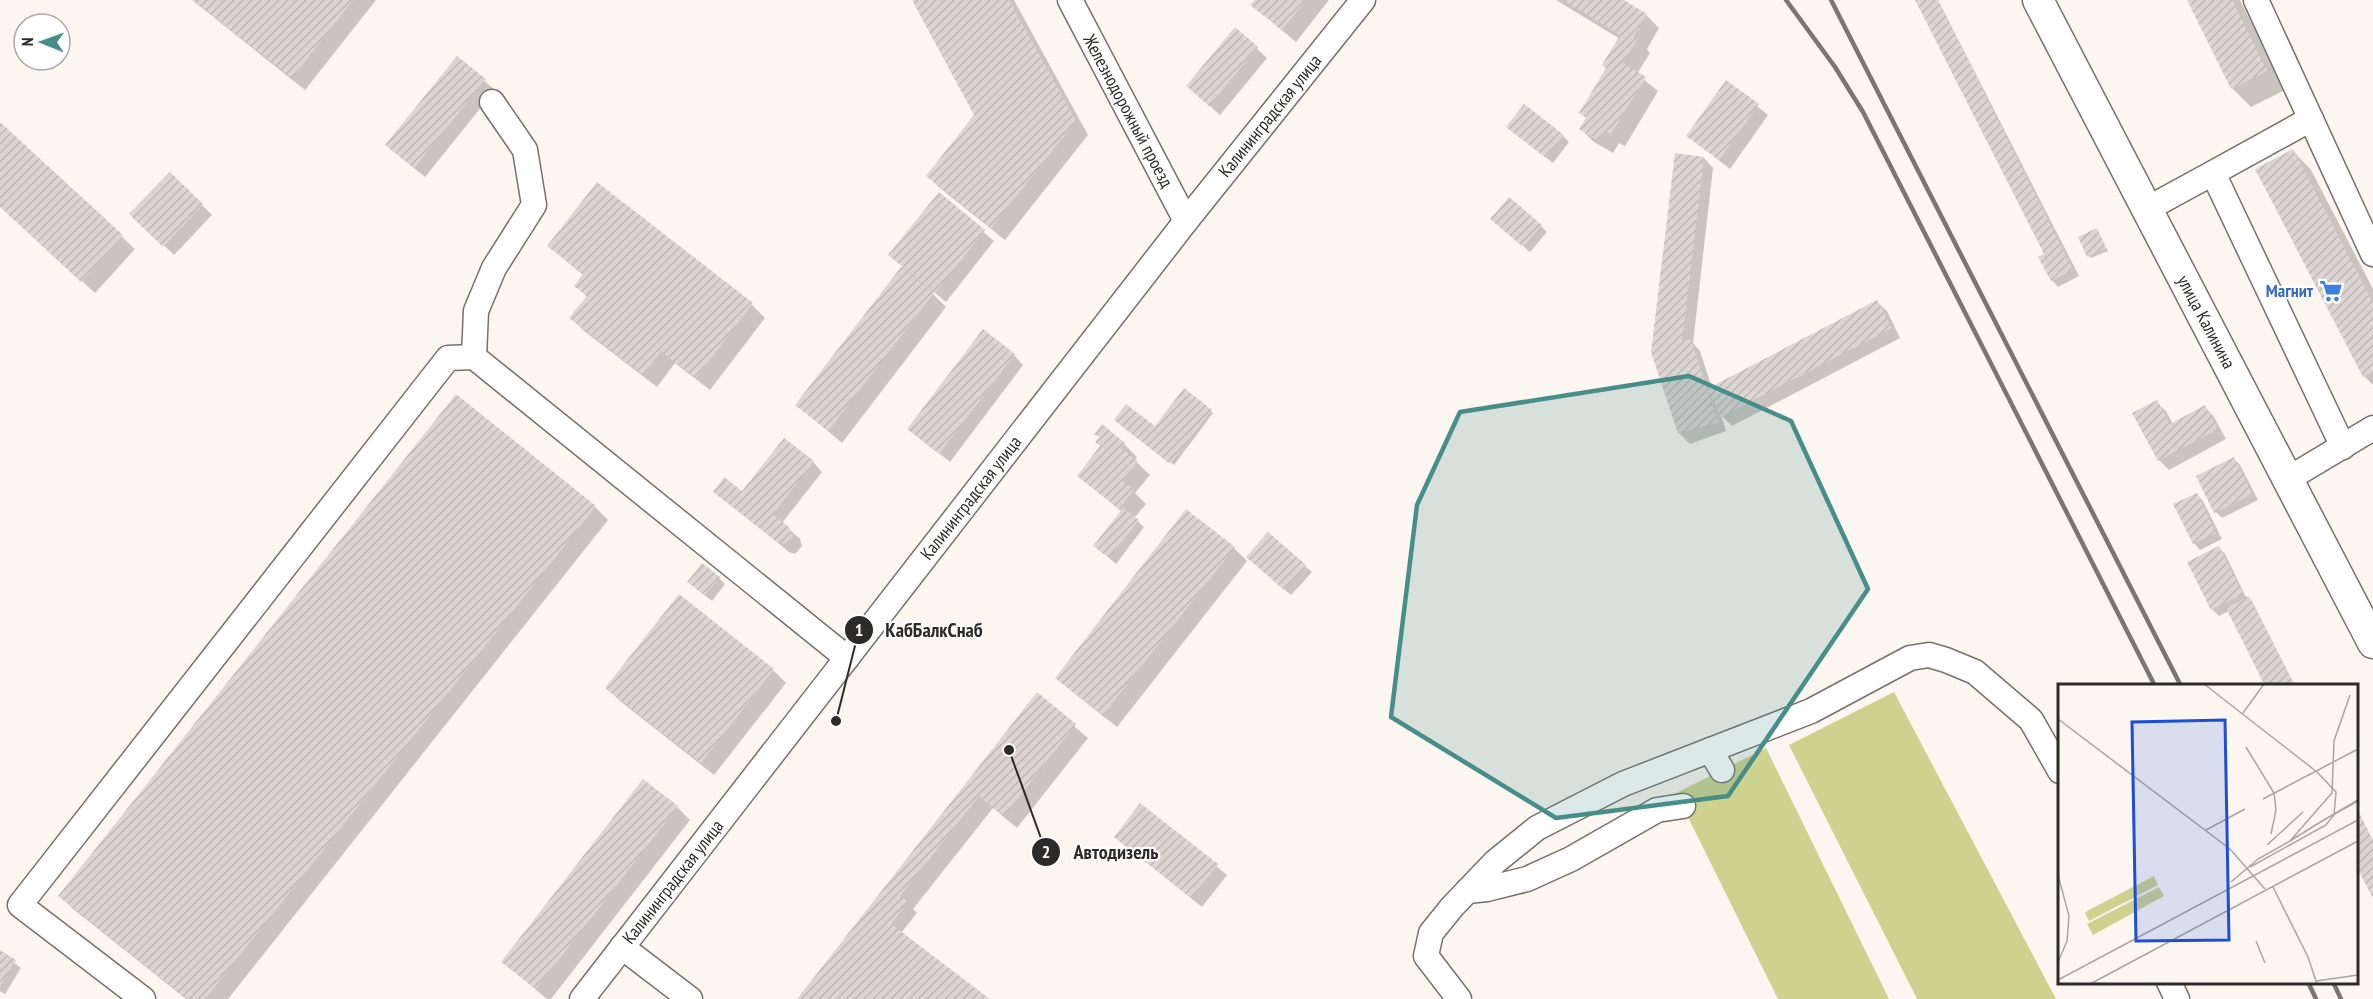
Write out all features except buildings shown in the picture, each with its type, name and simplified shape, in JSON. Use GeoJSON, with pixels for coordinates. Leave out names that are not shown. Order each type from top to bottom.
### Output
{"type":"FeatureCollection","features":[{"type":"Feature","properties":{"kind":"main road","name":"улица Калинина"},"geometry":{"type":"LineString","coordinates":[[2038,0],[2373,644]]}},
{"type":"Feature","properties":{"kind":"street","name":"Железнодорожный проезд"},"geometry":{"type":"LineString","coordinates":[[1070,0],[1186,221]]}},
{"type":"Feature","properties":{"kind":"street","name":"Калининградская улица"},"geometry":{"type":"LineString","coordinates":[[582,999],[1186,221],[1362,0]]}},
{"type":"Feature","properties":{"kind":"street"},"geometry":{"type":"LineString","coordinates":[[2256,0],[2373,254]]}},
{"type":"Feature","properties":{"kind":"street"},"geometry":{"type":"LineString","coordinates":[[474,357],[476,311],[494,268],[534,205],[525,150],[492,102]]}},
{"type":"Feature","properties":{"kind":"street"},"geometry":{"type":"LineString","coordinates":[[2147,209],[2311,119]]}},
{"type":"Feature","properties":{"kind":"street"},"geometry":{"type":"LineString","coordinates":[[2213,173],[2343,447]]}},
{"type":"Feature","properties":{"kind":"street"},"geometry":{"type":"LineString","coordinates":[[143,999],[20,905],[448,358],[474,357],[847,658]]}},
{"type":"Feature","properties":{"kind":"street"},"geometry":{"type":"LineString","coordinates":[[2288,479],[2373,428]]}},
{"type":"Feature","properties":{"kind":"street"},"geometry":{"type":"LineString","coordinates":[[1459,999],[1426,956],[1431,933],[1494,862],[1537,828],[1623,784],[1716,760],[1805,725],[1858,698],[1910,658],[1929,655],[1975,672],[2031,720],[2058,767]]}},
{"type":"Feature","properties":{"kind":"street"},"geometry":{"type":"LineString","coordinates":[[1467,891],[1487,889],[1527,879],[1571,859],[1657,810],[1683,806]]}},
{"type":"Feature","properties":{"kind":"street"},"geometry":{"type":"LineString","coordinates":[[622,947],[690,999]]}},
{"type":"Feature","properties":{"kind":"street"},"geometry":{"type":"LineString","coordinates":[[2170,984],[2177,999]]}},
{"type":"Feature","properties":{"kind":"highlighted area"},"geometry":{"type":"Polygon","coordinates":[[[1689,376],[1791,421],[1868,589],[1728,796],[1556,818],[1391,717],[1417,505],[1460,412],[1689,376]]]}},
{"type":"Feature","properties":{"kind":"green space"},"geometry":{"type":"Polygon","coordinates":[[[1894,692],[2056,999],[1917,999],[1789,745],[1894,692]]]}},
{"type":"Feature","properties":{"kind":"green space"},"geometry":{"type":"Polygon","coordinates":[[[1766,748],[1889,999],[1778,999],[1676,793],[1766,748]]]}},
{"type":"Feature","properties":{"kind":"railway"},"geometry":{"type":"LineString","coordinates":[[1786,0],[1835,67],[1863,112],[2154,684]]}},
{"type":"Feature","properties":{"kind":"railway"},"geometry":{"type":"LineString","coordinates":[[1831,0],[2180,684]]}},
{"type":"Feature","properties":{"kind":"railway"},"geometry":{"type":"LineString","coordinates":[[2309,984],[2316,999]]}},
{"type":"Feature","properties":{"kind":"railway"},"geometry":{"type":"LineString","coordinates":[[2334,984],[2341,999]]}},
{"type":"Feature","properties":{"kind":"place","name":"Магнит"},"geometry":{"type":"Point","coordinates":[2331,291]}},
{"type":"Feature","properties":{"kind":"place","name":"КабБалкСнаб"},"geometry":{"type":"Point","coordinates":[836,721]}},
{"type":"Feature","properties":{"kind":"place","name":"Автодизель"},"geometry":{"type":"Point","coordinates":[1009,750]}}]}
